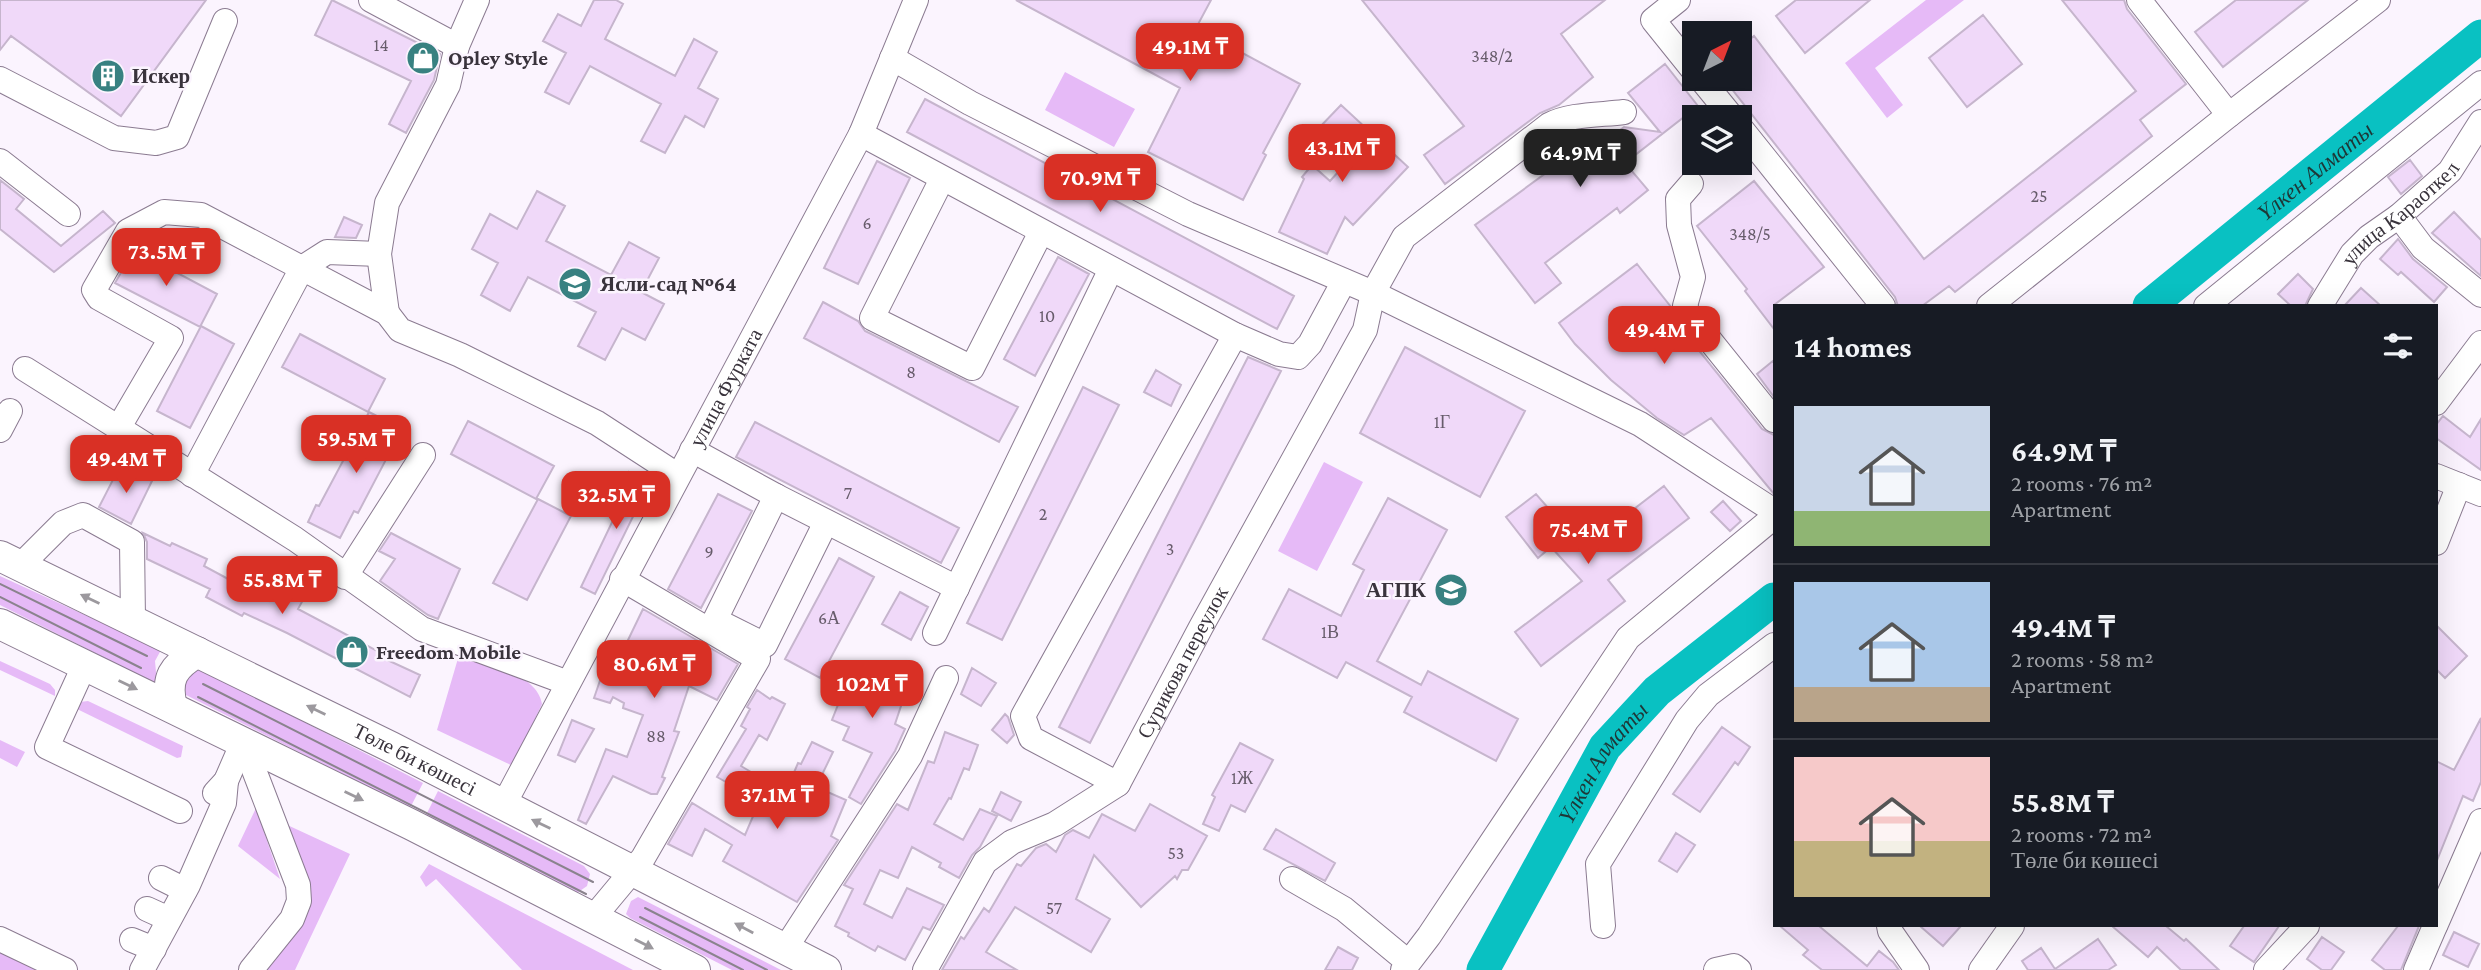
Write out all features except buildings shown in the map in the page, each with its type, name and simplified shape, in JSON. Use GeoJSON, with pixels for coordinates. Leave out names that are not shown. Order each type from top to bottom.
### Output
{"type":"FeatureCollection","features":[{"type":"Feature","properties":{"kind":"main road","name":"Төле би көшесі"},"geometry":{"type":"LineString","coordinates":[[10,561],[391,747],[826,970]]}},
{"type":"Feature","properties":{"kind":"main road"},"geometry":{"type":"LineString","coordinates":[[0,624],[172,707],[253,754],[695,970]]}},
{"type":"Feature","properties":{"kind":"main road"},"geometry":{"type":"LineString","coordinates":[[172,707],[167,689],[172,674],[182,661],[197,652]]}},
{"type":"Feature","properties":{"kind":"street"},"geometry":{"type":"LineString","coordinates":[[371,0],[457,46]]}},
{"type":"Feature","properties":{"kind":"street"},"geometry":{"type":"LineString","coordinates":[[387,313],[379,254],[387,203],[448,85],[457,46],[477,0]]}},
{"type":"Feature","properties":{"kind":"street","name":"улица Фурката"},"geometry":{"type":"LineString","coordinates":[[503,806],[861,134],[916,0]]}},
{"type":"Feature","properties":{"kind":"street"},"geometry":{"type":"LineString","coordinates":[[1678,0],[1653,20],[1682,56]]}},
{"type":"Feature","properties":{"kind":"street"},"geometry":{"type":"LineString","coordinates":[[2140,0],[2229,115]]}},
{"type":"Feature","properties":{"kind":"street"},"geometry":{"type":"LineString","coordinates":[[1992,304],[2378,0]]}},
{"type":"Feature","properties":{"kind":"street"},"geometry":{"type":"LineString","coordinates":[[0,79],[114,138],[156,143],[177,137],[225,21]]}},
{"type":"Feature","properties":{"kind":"street"},"geometry":{"type":"LineString","coordinates":[[892,58],[970,103],[1188,214],[1373,293],[1640,424],[1773,510]]}},
{"type":"Feature","properties":{"kind":"street"},"geometry":{"type":"LineString","coordinates":[[2208,304],[2481,83]]}},
{"type":"Feature","properties":{"kind":"street"},"geometry":{"type":"LineString","coordinates":[[1710,91],[1722,105]]}},
{"type":"Feature","properties":{"kind":"street","name":"Сурикова переулок"},"geometry":{"type":"LineString","coordinates":[[926,970],[985,862],[1012,842],[1055,824],[1118,784],[1364,330],[1373,293],[1404,237],[1563,117],[1624,112]]}},
{"type":"Feature","properties":{"kind":"street","name":"улица Караоткел"},"geometry":{"type":"LineString","coordinates":[[2321,304],[2352,254],[2450,171],[2481,122]]}},
{"type":"Feature","properties":{"kind":"street"},"geometry":{"type":"LineString","coordinates":[[861,134],[1235,335],[1279,354],[1298,356],[1310,344],[1343,281]]}},
{"type":"Feature","properties":{"kind":"street"},"geometry":{"type":"LineString","coordinates":[[1752,142],[1881,304]]}},
{"type":"Feature","properties":{"kind":"street"},"geometry":{"type":"LineString","coordinates":[[0,161],[68,214]]}},
{"type":"Feature","properties":{"kind":"street"},"geometry":{"type":"LineString","coordinates":[[942,179],[872,318],[972,369],[1041,232]]}},
{"type":"Feature","properties":{"kind":"street"},"geometry":{"type":"LineString","coordinates":[[1690,184],[1678,199],[1679,225],[1693,277],[1685,306],[1773,419]]}},
{"type":"Feature","properties":{"kind":"street"},"geometry":{"type":"LineString","coordinates":[[119,427],[171,338],[99,298],[94,290],[128,231],[164,212],[201,215],[387,313],[400,330],[460,355],[597,423],[677,475]]}},
{"type":"Feature","properties":{"kind":"street"},"geometry":{"type":"LineString","coordinates":[[2399,216],[2423,248],[2481,295]]}},
{"type":"Feature","properties":{"kind":"street"},"geometry":{"type":"LineString","coordinates":[[192,475],[302,268],[327,252],[379,254]]}},
{"type":"Feature","properties":{"kind":"street"},"geometry":{"type":"LineString","coordinates":[[935,633],[1111,269]]}},
{"type":"Feature","properties":{"kind":"street"},"geometry":{"type":"LineString","coordinates":[[1118,784],[1031,738],[1023,716],[1235,335]]}},
{"type":"Feature","properties":{"kind":"street"},"geometry":{"type":"LineString","coordinates":[[2438,400],[2481,343]]}},
{"type":"Feature","properties":{"kind":"street"},"geometry":{"type":"LineString","coordinates":[[25,369],[295,539],[422,629],[568,683]]}},
{"type":"Feature","properties":{"kind":"street"},"geometry":{"type":"LineString","coordinates":[[692,450],[957,588]]}},
{"type":"Feature","properties":{"kind":"street"},"geometry":{"type":"LineString","coordinates":[[345,576],[424,455]]}},
{"type":"Feature","properties":{"kind":"street"},"geometry":{"type":"LineString","coordinates":[[2438,477],[2470,489],[2438,541]]}},
{"type":"Feature","properties":{"kind":"street"},"geometry":{"type":"LineString","coordinates":[[776,496],[715,620],[765,645],[826,522]]}},
{"type":"Feature","properties":{"kind":"street"},"geometry":{"type":"LineString","coordinates":[[10,561],[63,523],[83,515],[132,542],[133,620]]}},
{"type":"Feature","properties":{"kind":"street"},"geometry":{"type":"LineString","coordinates":[[1292,879],[1344,909],[1405,966],[1429,936],[1628,638],[1773,518]]}},
{"type":"Feature","properties":{"kind":"street"},"geometry":{"type":"LineString","coordinates":[[593,918],[643,858],[758,659],[622,579]]}},
{"type":"Feature","properties":{"kind":"street"},"geometry":{"type":"LineString","coordinates":[[1603,926],[1598,864],[1687,720],[1708,695],[1773,646]]}},
{"type":"Feature","properties":{"kind":"street"},"geometry":{"type":"LineString","coordinates":[[85,664],[47,747],[180,811]]}},
{"type":"Feature","properties":{"kind":"street"},"geometry":{"type":"LineString","coordinates":[[785,949],[910,756],[946,678]]}},
{"type":"Feature","properties":{"kind":"street"},"geometry":{"type":"LineString","coordinates":[[187,887],[181,863],[212,797],[253,754]]}},
{"type":"Feature","properties":{"kind":"street"},"geometry":{"type":"LineString","coordinates":[[143,953],[158,914],[187,887],[205,878],[253,754]]}},
{"type":"Feature","properties":{"kind":"street"},"geometry":{"type":"LineString","coordinates":[[251,970],[292,919],[299,901],[298,885],[253,754]]}},
{"type":"Feature","properties":{"kind":"street"},"geometry":{"type":"LineString","coordinates":[[2438,920],[2481,821]]}},
{"type":"Feature","properties":{"kind":"street"},"geometry":{"type":"LineString","coordinates":[[162,878],[187,887]]}},
{"type":"Feature","properties":{"kind":"street"},"geometry":{"type":"LineString","coordinates":[[1889,927],[1917,970]]}},
{"type":"Feature","properties":{"kind":"street"},"geometry":{"type":"LineString","coordinates":[[1981,970],[2010,927]]}},
{"type":"Feature","properties":{"kind":"street"},"geometry":{"type":"LineString","coordinates":[[2266,970],[2306,927]]}},
{"type":"Feature","properties":{"kind":"street"},"geometry":{"type":"LineString","coordinates":[[2416,970],[2435,927]]}},
{"type":"Feature","properties":{"kind":"street"},"geometry":{"type":"LineString","coordinates":[[0,939],[65,970]]}},
{"type":"Feature","properties":{"kind":"street"},"geometry":{"type":"LineString","coordinates":[[1716,970],[1734,966],[1740,970]]}},
{"type":"Feature","properties":{"kind":"shaded area"},"geometry":{"type":"Polygon","coordinates":[[[1926,0],[1964,0],[1875,68],[1903,105],[1887,118],[1845,63],[1926,0]]]}},
{"type":"Feature","properties":{"kind":"shaded area"},"geometry":{"type":"Polygon","coordinates":[[[1065,72],[1135,109],[1114,147],[1045,110],[1065,72]]]}},
{"type":"Feature","properties":{"kind":"shaded area"},"geometry":{"type":"Polygon","coordinates":[[[1324,462],[1363,482],[1317,571],[1278,551],[1324,462]]]}},
{"type":"Feature","properties":{"kind":"shaded area"},"geometry":{"type":"Polygon","coordinates":[[[0,576],[161,650],[155,661],[157,684],[0,605],[0,576]]]}},
{"type":"Feature","properties":{"kind":"shaded area"},"geometry":{"type":"Polygon","coordinates":[[[459,655],[508,671],[531,685],[538,693],[542,704],[513,766],[437,730],[459,655]]]}},
{"type":"Feature","properties":{"kind":"shaded area"},"geometry":{"type":"Polygon","coordinates":[[[0,661],[50,684],[55,690],[55,696],[0,670],[0,661]]]}},
{"type":"Feature","properties":{"kind":"shaded area"},"geometry":{"type":"Polygon","coordinates":[[[190,669],[201,669],[423,783],[410,808],[186,695],[183,681],[190,669]]]}},
{"type":"Feature","properties":{"kind":"shaded area"},"geometry":{"type":"Polygon","coordinates":[[[88,701],[183,746],[181,757],[177,758],[77,709],[80,702],[88,701]]]}},
{"type":"Feature","properties":{"kind":"shaded area"},"geometry":{"type":"Polygon","coordinates":[[[0,740],[25,752],[17,767],[0,758],[0,740]]]}},
{"type":"Feature","properties":{"kind":"shaded area"},"geometry":{"type":"Polygon","coordinates":[[[438,791],[584,866],[590,874],[587,886],[577,893],[425,817],[438,791]]]}},
{"type":"Feature","properties":{"kind":"shaded area"},"geometry":{"type":"Polygon","coordinates":[[[256,808],[280,879],[238,846],[256,808]]]}},
{"type":"Feature","properties":{"kind":"shaded area"},"geometry":{"type":"Polygon","coordinates":[[[283,823],[350,854],[295,970],[262,970],[305,913],[283,823]]]}},
{"type":"Feature","properties":{"kind":"shaded area"},"geometry":{"type":"Polygon","coordinates":[[[429,864],[633,970],[522,970],[436,879],[426,887],[420,877],[429,864]]]}},
{"type":"Feature","properties":{"kind":"shaded area"},"geometry":{"type":"Polygon","coordinates":[[[638,897],[781,970],[732,970],[630,918],[626,914],[631,901],[638,897]]]}},
{"type":"Feature","properties":{"kind":"shaded area"},"geometry":{"type":"Polygon","coordinates":[[[0,950],[44,970],[0,970],[0,950]]]}},
{"type":"Feature","properties":{"kind":"waterway","name":"Үлкен Алматы"},"geometry":{"type":"LineString","coordinates":[[2151,304],[2481,36]]}},
{"type":"Feature","properties":{"kind":"waterway","name":"Үлкен Алматы"},"geometry":{"type":"LineString","coordinates":[[1483,970],[1605,747],[1657,691],[1773,600]]}},
{"type":"Feature","properties":{"kind":"tram line"},"geometry":{"type":"LineString","coordinates":[[0,584],[147,656]]}},
{"type":"Feature","properties":{"kind":"tram line"},"geometry":{"type":"LineString","coordinates":[[0,597],[141,668]]}},
{"type":"Feature","properties":{"kind":"tram line"},"geometry":{"type":"LineString","coordinates":[[203,684],[593,882]]}},
{"type":"Feature","properties":{"kind":"tram line"},"geometry":{"type":"LineString","coordinates":[[198,697],[586,894]]}},
{"type":"Feature","properties":{"kind":"tram line"},"geometry":{"type":"LineString","coordinates":[[645,908],[767,970]]}},
{"type":"Feature","properties":{"kind":"tram line"},"geometry":{"type":"LineString","coordinates":[[640,917],[743,970]]}},
{"type":"Feature","properties":{"kind":"place","name":"Opley Style"},"geometry":{"type":"Point","coordinates":[423,58]}},
{"type":"Feature","properties":{"kind":"place","name":"Искер"},"geometry":{"type":"Point","coordinates":[108,76]}},
{"type":"Feature","properties":{"kind":"place","name":"Ясли-сад №64"},"geometry":{"type":"Point","coordinates":[575,284]}},
{"type":"Feature","properties":{"kind":"place","name":"АГПК"},"geometry":{"type":"Point","coordinates":[1451,590]}},
{"type":"Feature","properties":{"kind":"place","name":"Freedom Mobile"},"geometry":{"type":"Point","coordinates":[352,652]}}]}
